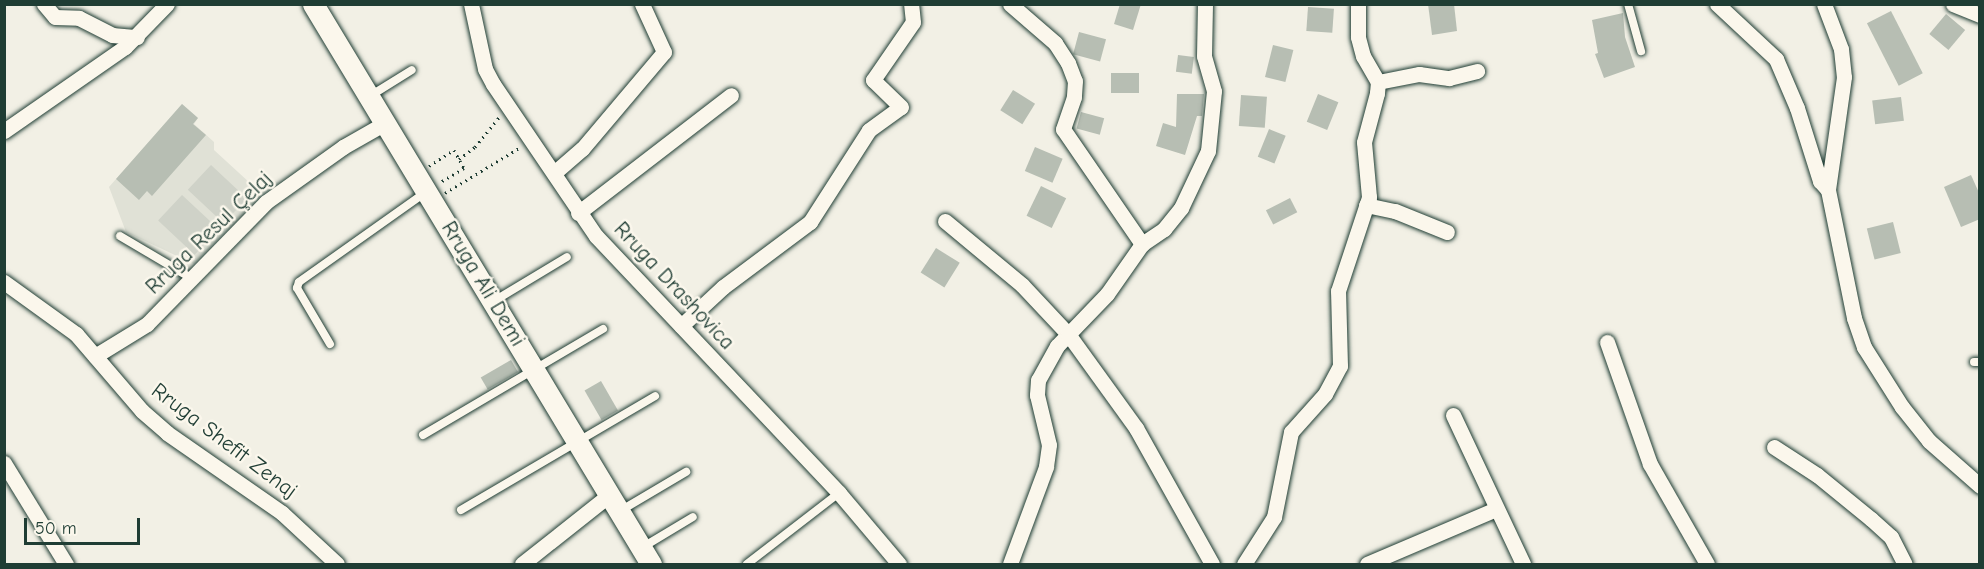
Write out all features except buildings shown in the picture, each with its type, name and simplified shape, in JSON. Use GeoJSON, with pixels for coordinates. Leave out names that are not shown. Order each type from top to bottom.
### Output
{"type":"FeatureCollection","features":[{"type":"Feature","properties":{"kind":"main road","name":"Rruga Ali Demi"},"geometry":{"type":"LineString","coordinates":[[313,4],[385,123],[436,190],[494,301],[646,556]]}},
{"type":"Feature","properties":{"kind":"street"},"geometry":{"type":"LineString","coordinates":[[44,4],[55,17],[79,18],[112,35],[137,37]]}},
{"type":"Feature","properties":{"kind":"street"},"geometry":{"type":"LineString","coordinates":[[4,131],[137,37],[167,4]]}},
{"type":"Feature","properties":{"kind":"street","name":"Rruga Drashovica"},"geometry":{"type":"LineString","coordinates":[[471,4],[485,69],[507,106],[533,140],[578,213],[630,276],[681,326],[839,494],[899,564]]}},
{"type":"Feature","properties":{"kind":"street"},"geometry":{"type":"LineString","coordinates":[[554,173],[582,149],[664,52],[642,4]]}},
{"type":"Feature","properties":{"kind":"street"},"geometry":{"type":"LineString","coordinates":[[681,326],[723,287],[810,222],[869,130],[901,107],[873,80],[913,22],[911,4]]}},
{"type":"Feature","properties":{"kind":"street"},"geometry":{"type":"LineString","coordinates":[[1010,4],[1055,43],[1068,63],[1074,89],[1063,129],[1142,244]]}},
{"type":"Feature","properties":{"kind":"street"},"geometry":{"type":"LineString","coordinates":[[1244,564],[1274,517],[1292,432],[1325,394],[1340,366],[1338,291],[1366,205],[1368,179],[1364,142],[1378,82],[1361,47],[1358,4]]}},
{"type":"Feature","properties":{"kind":"street"},"geometry":{"type":"LineString","coordinates":[[1717,4],[1776,59],[1794,99],[1820,181],[1828,190]]}},
{"type":"Feature","properties":{"kind":"street"},"geometry":{"type":"LineString","coordinates":[[1824,4],[1841,49],[1844,77],[1828,190],[1854,318],[1864,347],[1881,377],[1929,441],[1980,486]]}},
{"type":"Feature","properties":{"kind":"street"},"geometry":{"type":"LineString","coordinates":[[1953,4],[1980,15]]}},
{"type":"Feature","properties":{"kind":"street"},"geometry":{"type":"LineString","coordinates":[[1010,564],[1046,467],[1049,445],[1037,395],[1038,380],[1044,364],[1068,334],[1107,294],[1142,244],[1164,229],[1181,208],[1208,151],[1214,91],[1204,56],[1204,6]]}},
{"type":"Feature","properties":{"kind":"street"},"geometry":{"type":"LineString","coordinates":[[1378,82],[1419,74],[1449,78],[1478,71]]}},
{"type":"Feature","properties":{"kind":"street"},"geometry":{"type":"LineString","coordinates":[[578,213],[731,95]]}},
{"type":"Feature","properties":{"kind":"street","name":"Rruga Resul Çelaj"},"geometry":{"type":"LineString","coordinates":[[95,356],[147,324],[266,202],[343,147],[385,123]]}},
{"type":"Feature","properties":{"kind":"street"},"geometry":{"type":"LineString","coordinates":[[1366,205],[1395,211],[1447,232]]}},
{"type":"Feature","properties":{"kind":"street"},"geometry":{"type":"LineString","coordinates":[[945,221],[1022,285],[1068,334],[1136,428],[1212,564]]}},
{"type":"Feature","properties":{"kind":"street","name":"Rruga Shefit Zenaj"},"geometry":{"type":"LineString","coordinates":[[4,282],[56,316],[95,356],[142,411],[282,513],[337,564]]}},
{"type":"Feature","properties":{"kind":"street"},"geometry":{"type":"LineString","coordinates":[[1606,342],[1650,464],[1707,564]]}},
{"type":"Feature","properties":{"kind":"street"},"geometry":{"type":"LineString","coordinates":[[1453,415],[1522,564]]}},
{"type":"Feature","properties":{"kind":"street"},"geometry":{"type":"LineString","coordinates":[[1774,447],[1817,474],[1892,537],[1905,564]]}},
{"type":"Feature","properties":{"kind":"street"},"geometry":{"type":"LineString","coordinates":[[4,463],[66,564]]}},
{"type":"Feature","properties":{"kind":"street"},"geometry":{"type":"LineString","coordinates":[[522,564],[614,504]]}},
{"type":"Feature","properties":{"kind":"street"},"geometry":{"type":"LineString","coordinates":[[1367,564],[1496,508]]}},
{"type":"Feature","properties":{"kind":"lane"},"geometry":{"type":"LineString","coordinates":[[1628,4],[1641,51]]}},
{"type":"Feature","properties":{"kind":"lane"},"geometry":{"type":"LineString","coordinates":[[369,97],[412,70]]}},
{"type":"Feature","properties":{"kind":"lane"},"geometry":{"type":"LineString","coordinates":[[330,344],[297,288],[298,282],[436,190]]}},
{"type":"Feature","properties":{"kind":"lane"},"geometry":{"type":"LineString","coordinates":[[120,236],[191,278]]}},
{"type":"Feature","properties":{"kind":"lane"},"geometry":{"type":"LineString","coordinates":[[494,301],[567,257]]}},
{"type":"Feature","properties":{"kind":"lane"},"geometry":{"type":"LineString","coordinates":[[423,435],[603,329]]}},
{"type":"Feature","properties":{"kind":"lane"},"geometry":{"type":"LineString","coordinates":[[461,510],[655,396]]}},
{"type":"Feature","properties":{"kind":"lane"},"geometry":{"type":"LineString","coordinates":[[614,504],[686,472]]}},
{"type":"Feature","properties":{"kind":"lane"},"geometry":{"type":"LineString","coordinates":[[747,564],[839,494]]}},
{"type":"Feature","properties":{"kind":"lane"},"geometry":{"type":"LineString","coordinates":[[646,556],[693,517]]}},
{"type":"Feature","properties":{"kind":"path"},"geometry":{"type":"LineString","coordinates":[[459,159],[475,147],[507,106]]}},
{"type":"Feature","properties":{"kind":"path"},"geometry":{"type":"LineString","coordinates":[[436,190],[533,140]]}},
{"type":"Feature","properties":{"kind":"path"},"geometry":{"type":"LineString","coordinates":[[428,167],[454,150],[464,168],[436,190]]}},
{"type":"Feature","properties":{"kind":"shaded area"},"geometry":{"type":"Polygon","coordinates":[[[182,104],[198,118],[194,124],[214,142],[214,150],[263,195],[194,264],[126,232],[109,187],[182,104]]]}},
{"type":"Feature","properties":{"kind":"shaded area"},"geometry":{"type":"Polygon","coordinates":[[[211,165],[247,198],[224,223],[188,190],[211,165]]]}},
{"type":"Feature","properties":{"kind":"shaded area"},"geometry":{"type":"Polygon","coordinates":[[[182,195],[219,229],[195,255],[158,221],[182,195]]]}}]}
